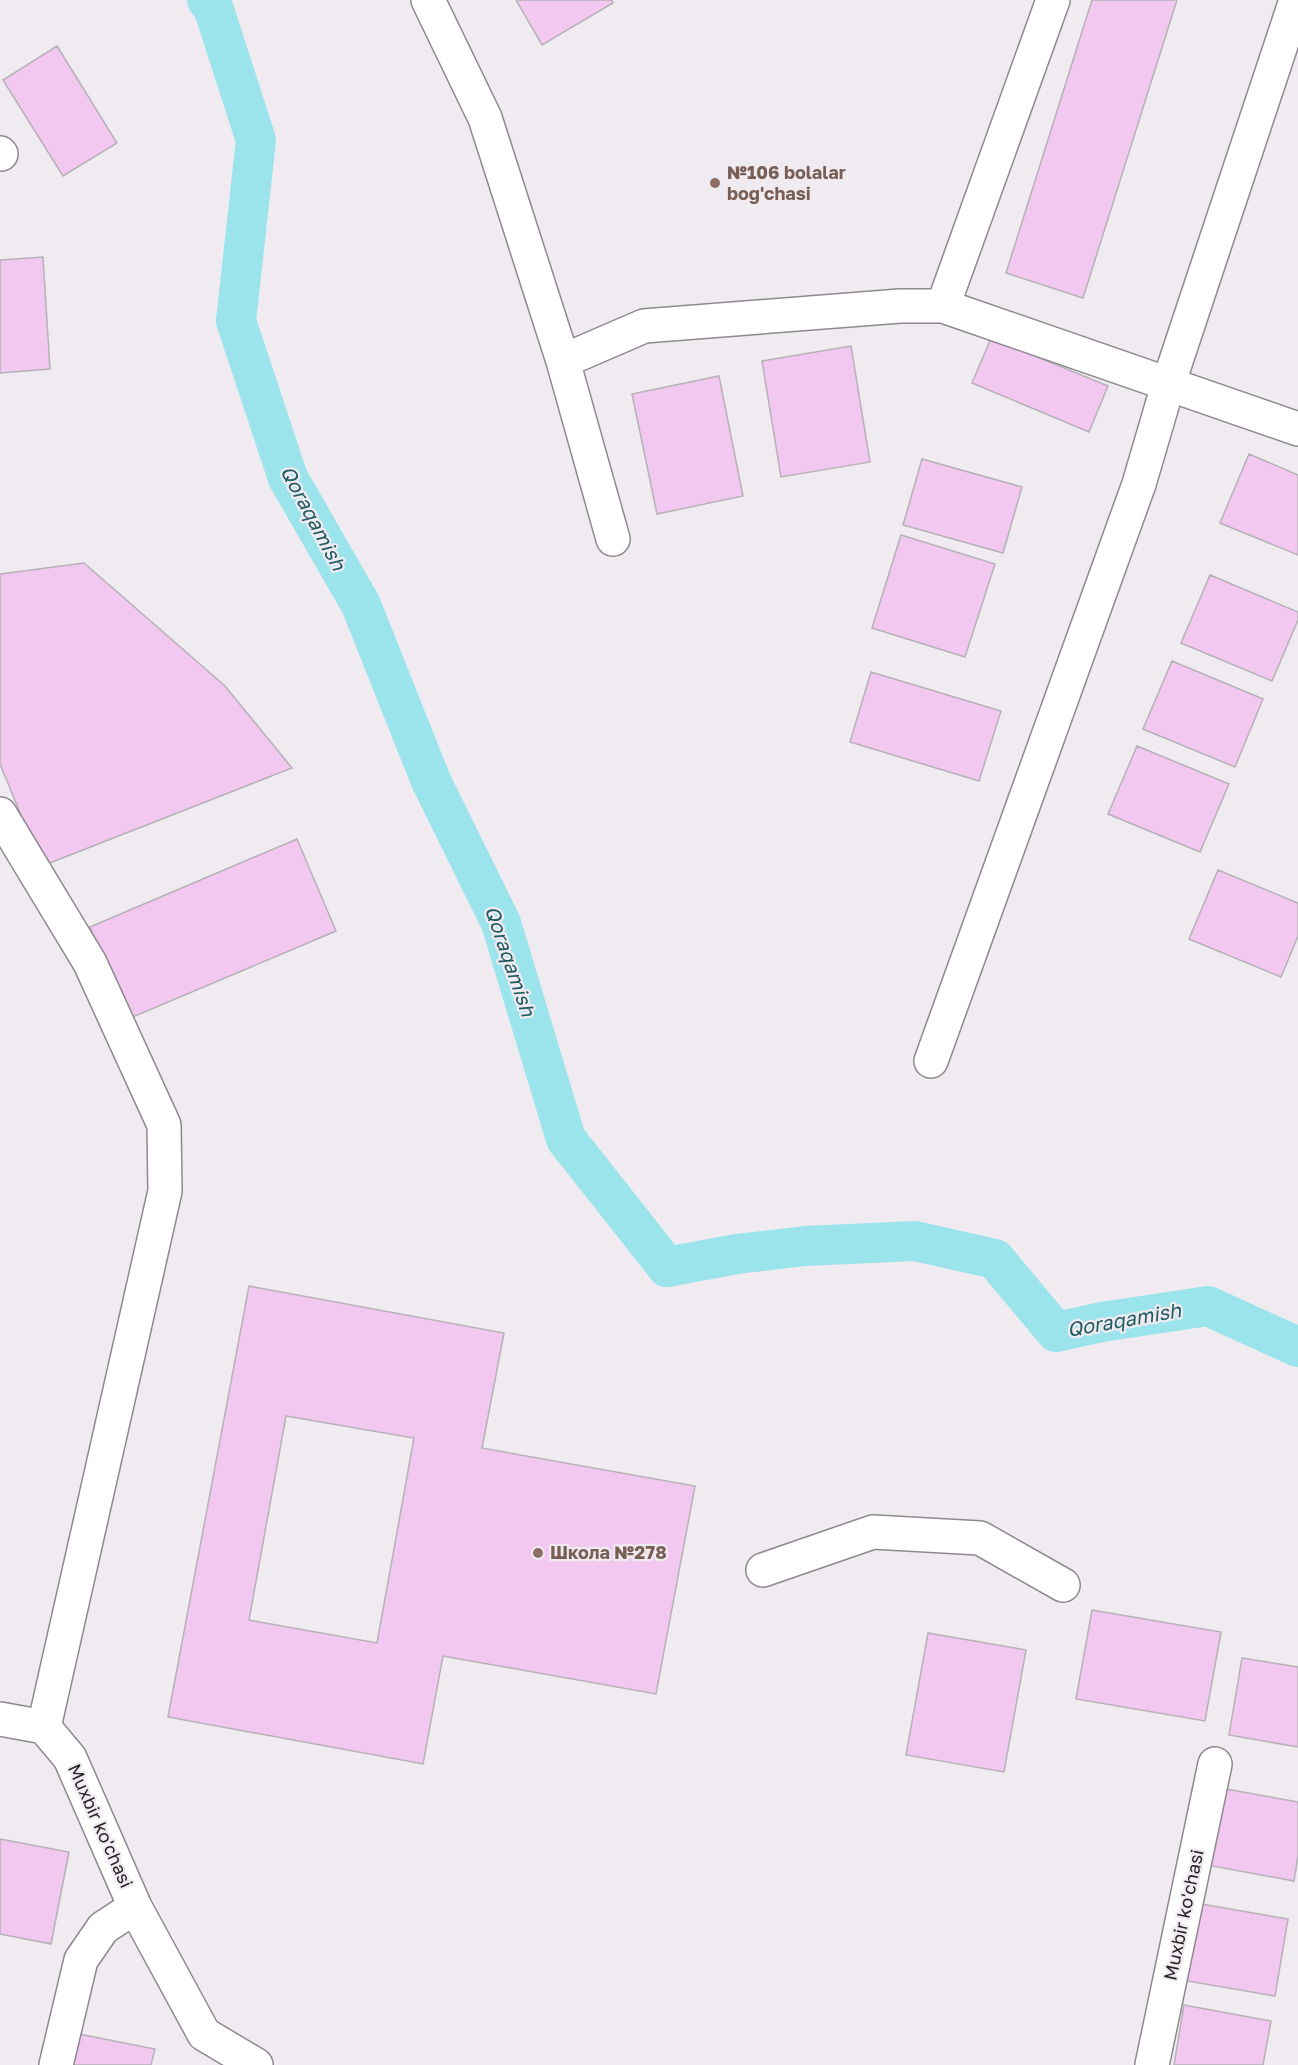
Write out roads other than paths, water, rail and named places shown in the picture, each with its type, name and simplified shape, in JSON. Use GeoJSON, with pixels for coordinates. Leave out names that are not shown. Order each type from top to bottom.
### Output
{"type":"FeatureCollection","features":[{"type":"Feature","properties":{"kind":"street"},"geometry":{"type":"LineString","coordinates":[[428,0],[485,118],[563,361],[613,538]]}},
{"type":"Feature","properties":{"kind":"street"},"geometry":{"type":"LineString","coordinates":[[943,306],[1053,0]]}},
{"type":"Feature","properties":{"kind":"street"},"geometry":{"type":"LineString","coordinates":[[931,1061],[1139,484],[1168,385],[1288,58],[1296,0]]}},
{"type":"Feature","properties":{"kind":"street"},"geometry":{"type":"LineString","coordinates":[[563,361],[644,326],[900,306],[943,306],[1298,429]]}},
{"type":"Feature","properties":{"kind":"street"},"geometry":{"type":"LineString","coordinates":[[0,814],[90,963],[164,1125],[165,1191],[44,1727],[0,1719]]}},
{"type":"Feature","properties":{"kind":"street"},"geometry":{"type":"LineString","coordinates":[[763,1570],[873,1532],[980,1538],[1063,1585]]}},
{"type":"Feature","properties":{"kind":"street","name":"Muxbir ko'chasi"},"geometry":{"type":"LineString","coordinates":[[44,1727],[70,1758],[135,1907],[204,2034],[256,2065]]}},
{"type":"Feature","properties":{"kind":"street","name":"Muxbir ko'chasi"},"geometry":{"type":"LineString","coordinates":[[1152,2065],[1215,1764]]}},
{"type":"Feature","properties":{"kind":"street","name":"Muxbir ko'chasi"},"geometry":{"type":"LineString","coordinates":[[56,2065],[81,1960],[103,1928],[135,1907]]}},
{"type":"Feature","properties":{"kind":"waterway","name":"Qoraqamish"},"geometry":{"type":"LineString","coordinates":[[207,0],[213,7],[256,140],[236,321],[288,478],[361,605],[431,781],[501,923],[566,1139],[667,1267],[737,1254],[805,1246],[915,1241],[995,1259],[1056,1332],[1102,1322],[1208,1306],[1298,1347]]}},
{"type":"Feature","properties":{"kind":"place","name":"№106 bolalar bog'chasi"},"geometry":{"type":"Point","coordinates":[715,183]}},
{"type":"Feature","properties":{"kind":"place","name":"Школа №278"},"geometry":{"type":"Point","coordinates":[538,1553]}}]}
